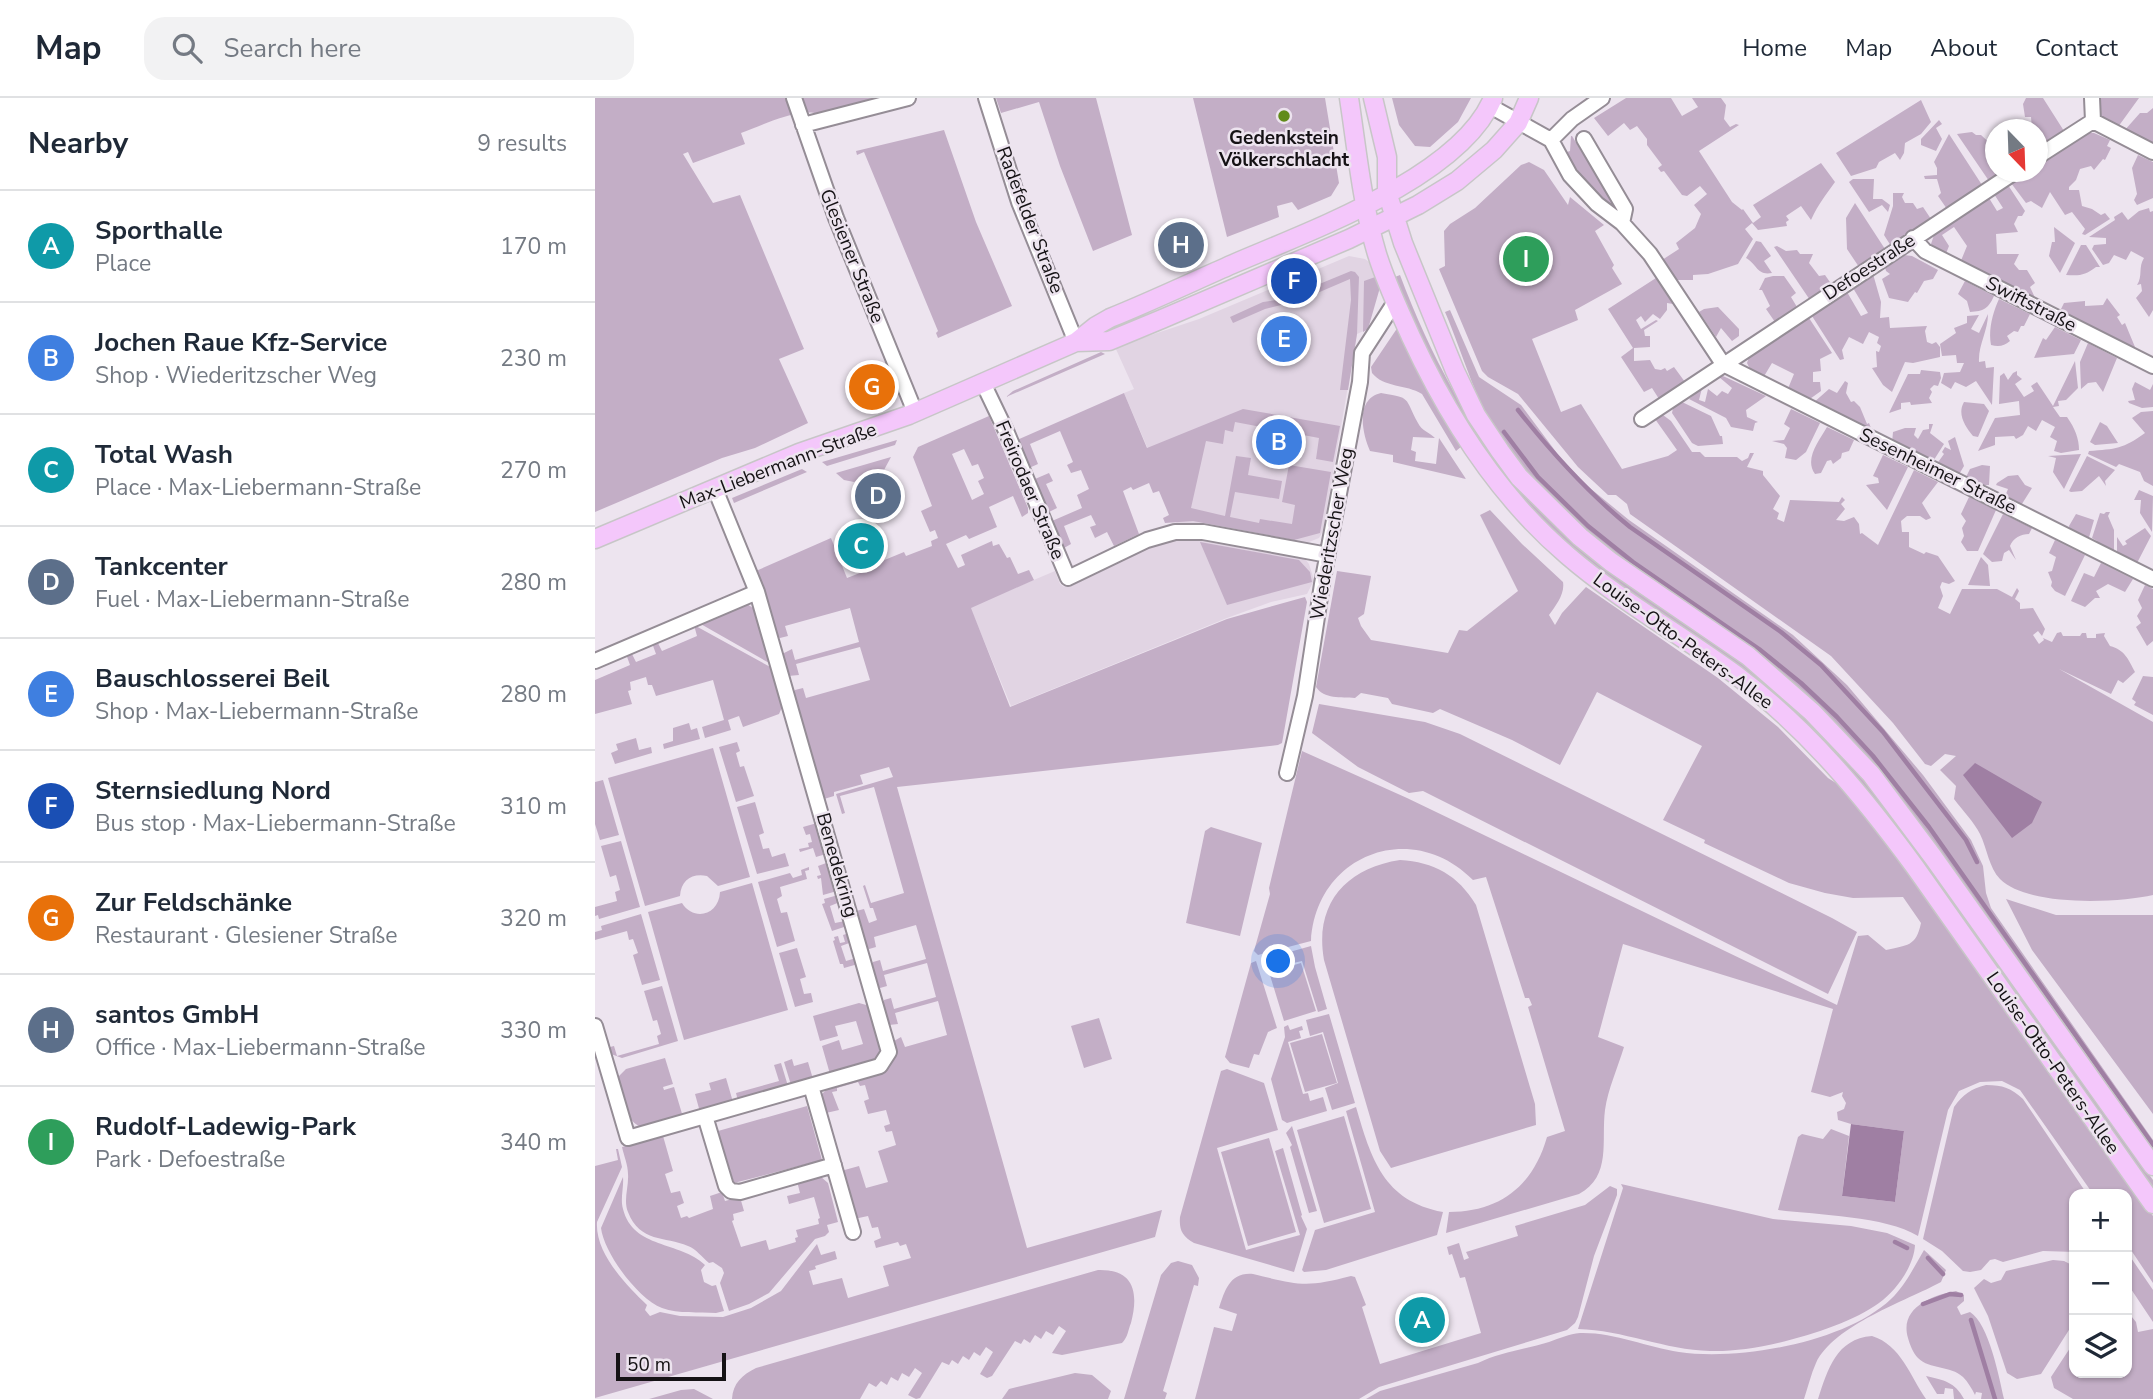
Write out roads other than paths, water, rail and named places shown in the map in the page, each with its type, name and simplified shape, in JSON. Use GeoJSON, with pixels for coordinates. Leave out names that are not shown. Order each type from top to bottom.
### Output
{"type":"FeatureCollection","features":[{"type":"Feature","properties":{"kind":"main road","name":"Louise-Otto-Peters-Allee"},"geometry":{"type":"LineString","coordinates":[[1349,98],[1371,229],[1395,302],[1433,384],[1457,426],[1504,491],[1535,525],[1597,581],[1736,674],[1825,754],[1854,787],[1915,867],[2153,1204]]}},
{"type":"Feature","properties":{"kind":"main road","name":"Louise-Otto-Peters-Allee"},"geometry":{"type":"LineString","coordinates":[[1373,98],[1387,157],[1387,192],[1427,307],[1476,415],[1519,477],[1580,537],[1611,562],[1748,656],[1840,740],[1899,810],[2153,1166]]}},
{"type":"Feature","properties":{"kind":"main road","name":"Max-Liebermann-Straße"},"geometry":{"type":"LineString","coordinates":[[1076,342],[1109,341],[1394,217],[1457,181],[1493,150],[1518,122],[1529,98]]}},
{"type":"Feature","properties":{"kind":"main road","name":"Max-Liebermann-Straße"},"geometry":{"type":"LineString","coordinates":[[595,539],[799,453],[915,412],[983,383],[1076,342],[1111,318],[1366,204],[1433,166],[1479,123],[1492,102]]}},
{"type":"Feature","properties":{"kind":"main road"},"geometry":{"type":"LineString","coordinates":[[1387,157],[1412,178]]}},
{"type":"Feature","properties":{"kind":"street","name":"Glesiener Straße"},"geometry":{"type":"LineString","coordinates":[[794,98],[835,218],[915,412]]}},
{"type":"Feature","properties":{"kind":"street"},"geometry":{"type":"LineString","coordinates":[[803,125],[908,98]]}},
{"type":"Feature","properties":{"kind":"street","name":"Radefelder Straße"},"geometry":{"type":"LineString","coordinates":[[986,98],[1019,202],[1076,342]]}},
{"type":"Feature","properties":{"kind":"street"},"geometry":{"type":"LineString","coordinates":[[1551,139],[1602,98]]}},
{"type":"Feature","properties":{"kind":"street"},"geometry":{"type":"LineString","coordinates":[[2092,98],[2093,121]]}},
{"type":"Feature","properties":{"kind":"street"},"geometry":{"type":"LineString","coordinates":[[1492,102],[1518,122],[1551,139],[1570,175],[1597,204],[1622,223],[1650,254],[1723,364]]}},
{"type":"Feature","properties":{"kind":"street"},"geometry":{"type":"LineString","coordinates":[[2093,121],[2153,152]]}},
{"type":"Feature","properties":{"kind":"street"},"geometry":{"type":"LineString","coordinates":[[2048,150],[2093,121]]}},
{"type":"Feature","properties":{"kind":"street"},"geometry":{"type":"LineString","coordinates":[[1584,139],[1625,209],[1622,223]]}},
{"type":"Feature","properties":{"kind":"street","name":"Defoestraße"},"geometry":{"type":"LineString","coordinates":[[1642,419],[2000,182]]}},
{"type":"Feature","properties":{"kind":"street","name":"Swiftstraße"},"geometry":{"type":"LineString","coordinates":[[1913,238],[1925,251],[2153,366]]}},
{"type":"Feature","properties":{"kind":"street","name":"Wiederitzscher Weg"},"geometry":{"type":"LineString","coordinates":[[1287,774],[1305,696],[1360,382],[1362,353],[1395,302]]}},
{"type":"Feature","properties":{"kind":"street","name":"Sesenheimer Straße"},"geometry":{"type":"LineString","coordinates":[[1723,364],[2153,579]]}},
{"type":"Feature","properties":{"kind":"street","name":"Freirodaer Straße"},"geometry":{"type":"LineString","coordinates":[[983,383],[1007,433],[1067,578],[1147,540],[1175,532],[1203,532],[1328,555]]}},
{"type":"Feature","properties":{"kind":"street","name":"Benedekring"},"geometry":{"type":"LineString","coordinates":[[595,1026],[628,1138],[880,1066],[887,1059],[888,1044],[757,592],[715,489]]}},
{"type":"Feature","properties":{"kind":"street"},"geometry":{"type":"LineString","coordinates":[[595,661],[757,592]]}},
{"type":"Feature","properties":{"kind":"street"},"geometry":{"type":"LineString","coordinates":[[811,1086],[853,1232]]}},
{"type":"Feature","properties":{"kind":"street"},"geometry":{"type":"LineString","coordinates":[[705,1116],[726,1186],[731,1191],[740,1192],[834,1165]]}},
{"type":"Feature","properties":{"kind":"waterway"},"geometry":{"type":"LineString","coordinates":[[1518,410],[1571,472],[1630,527],[1781,632],[1821,665],[1883,732],[1966,840],[1977,862]]}},
{"type":"Feature","properties":{"kind":"waterway"},"geometry":{"type":"LineString","coordinates":[[1504,432],[1538,477],[1588,526],[1633,562],[1759,649],[1801,683],[1873,756],[1929,827],[2153,1145]]}},
{"type":"Feature","properties":{"kind":"waterway"},"geometry":{"type":"LineString","coordinates":[[1895,1242],[1907,1248]]}},
{"type":"Feature","properties":{"kind":"waterway"},"geometry":{"type":"LineString","coordinates":[[1928,1258],[1943,1274]]}},
{"type":"Feature","properties":{"kind":"waterway"},"geometry":{"type":"LineString","coordinates":[[1923,1304],[1950,1294],[1961,1295]]}},
{"type":"Feature","properties":{"kind":"waterway"},"geometry":{"type":"LineString","coordinates":[[1971,1320],[1995,1399]]}},
{"type":"Feature","properties":{"kind":"place","name":"Gedenkstein Völkerschlacht"},"geometry":{"type":"Point","coordinates":[1284,116]}},
{"type":"Feature","properties":{"kind":"place","name":"santos GmbH"},"geometry":{"type":"Point","coordinates":[1181,245]}},
{"type":"Feature","properties":{"kind":"place","name":"Rudolf-Ladewig-Park"},"geometry":{"type":"Point","coordinates":[1526,259]}},
{"type":"Feature","properties":{"kind":"place","name":"Sternsiedlung Nord"},"geometry":{"type":"Point","coordinates":[1294,281]}},
{"type":"Feature","properties":{"kind":"place","name":"Bauschlosserei Beil"},"geometry":{"type":"Point","coordinates":[1284,339]}},
{"type":"Feature","properties":{"kind":"place","name":"Zur Feldschänke"},"geometry":{"type":"Point","coordinates":[872,387]}},
{"type":"Feature","properties":{"kind":"place","name":"Jochen Raue Kfz-Service"},"geometry":{"type":"Point","coordinates":[1279,442]}},
{"type":"Feature","properties":{"kind":"place","name":"Tankcenter"},"geometry":{"type":"Point","coordinates":[878,496]}},
{"type":"Feature","properties":{"kind":"place","name":"Total Wash"},"geometry":{"type":"Point","coordinates":[861,546]}},
{"type":"Feature","properties":{"kind":"place","name":"Sporthalle"},"geometry":{"type":"Point","coordinates":[1422,1320]}}]}
